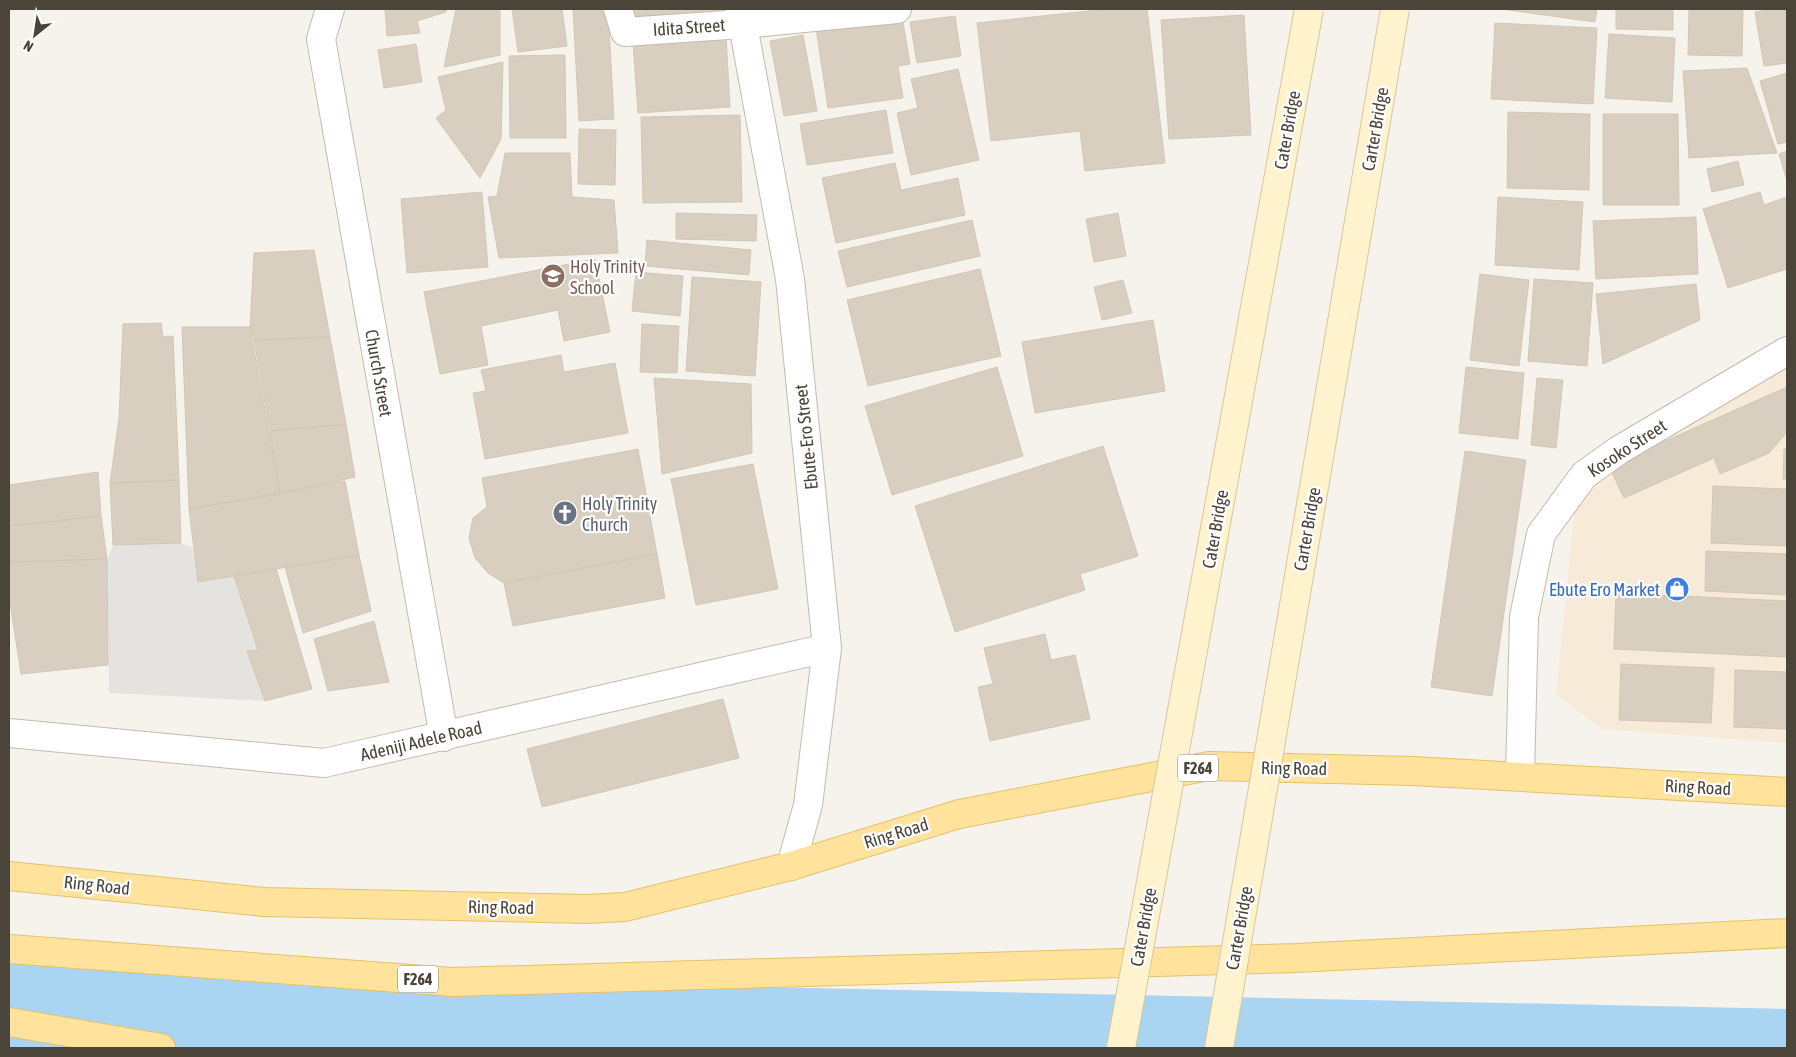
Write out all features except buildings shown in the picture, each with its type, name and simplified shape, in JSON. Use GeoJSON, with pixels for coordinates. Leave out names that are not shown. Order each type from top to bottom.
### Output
{"type":"FeatureCollection","features":[{"type":"Feature","properties":{"kind":"main road","name":"Cater Bridge"},"geometry":{"type":"LineString","coordinates":[[1121,1048],[1309,9]]}},
{"type":"Feature","properties":{"kind":"main road","name":"Carter Bridge"},"geometry":{"type":"LineString","coordinates":[[1219,1048],[1395,9]]}},
{"type":"Feature","properties":{"kind":"main road","name":"Ring Road"},"geometry":{"type":"LineString","coordinates":[[9,876],[264,902],[587,909],[625,907],[791,866],[959,814],[1209,766],[1413,771],[1787,792]]}},
{"type":"Feature","properties":{"kind":"main road","name":"F264"},"geometry":{"type":"LineString","coordinates":[[9,949],[452,982],[1296,958],[1787,933]]}},
{"type":"Feature","properties":{"kind":"main road"},"geometry":{"type":"LineString","coordinates":[[9,1022],[161,1048]]}},
{"type":"Feature","properties":{"kind":"street","name":"Church Street"},"geometry":{"type":"LineString","coordinates":[[330,9],[322,39],[444,737]]}},
{"type":"Feature","properties":{"kind":"street","name":"Idita Street"},"geometry":{"type":"LineString","coordinates":[[618,9],[625,32],[741,16],[897,9]]}},
{"type":"Feature","properties":{"kind":"street","name":"Ebute-Ero Street"},"geometry":{"type":"LineString","coordinates":[[741,16],[790,279],[828,648],[808,805],[791,866]]}},
{"type":"Feature","properties":{"kind":"street","name":"Kosoko Street"},"geometry":{"type":"LineString","coordinates":[[1520,776],[1524,617],[1541,534],[1584,475],[1619,450],[1787,351]]}},
{"type":"Feature","properties":{"kind":"street","name":"Adeniji Adele Road"},"geometry":{"type":"LineString","coordinates":[[9,733],[324,763],[828,648]]}},
{"type":"Feature","properties":{"kind":"shaded area","name":"Ebute Ero Market"},"geometry":{"type":"Polygon","coordinates":[[[1787,350],[1787,743],[1603,729],[1556,695],[1577,483],[1787,350]]]}},
{"type":"Feature","properties":{"kind":"shaded area"},"geometry":{"type":"Polygon","coordinates":[[[181,543],[192,547],[199,582],[234,576],[258,650],[248,652],[265,701],[109,693],[107,560],[113,545],[181,543]]]}},
{"type":"Feature","properties":{"kind":"water"},"geometry":{"type":"Polygon","coordinates":[[[9,955],[577,983],[1787,1009],[1787,1048],[9,1048],[9,955]]]}},
{"type":"Feature","properties":{"kind":"place","name":"Holy Trinity School"},"geometry":{"type":"Point","coordinates":[553,276]}},
{"type":"Feature","properties":{"kind":"place","name":"Holy Trinity Church"},"geometry":{"type":"Point","coordinates":[565,513]}},
{"type":"Feature","properties":{"kind":"place","name":"Ebute Ero Market"},"geometry":{"type":"Point","coordinates":[1677,589]}}]}
